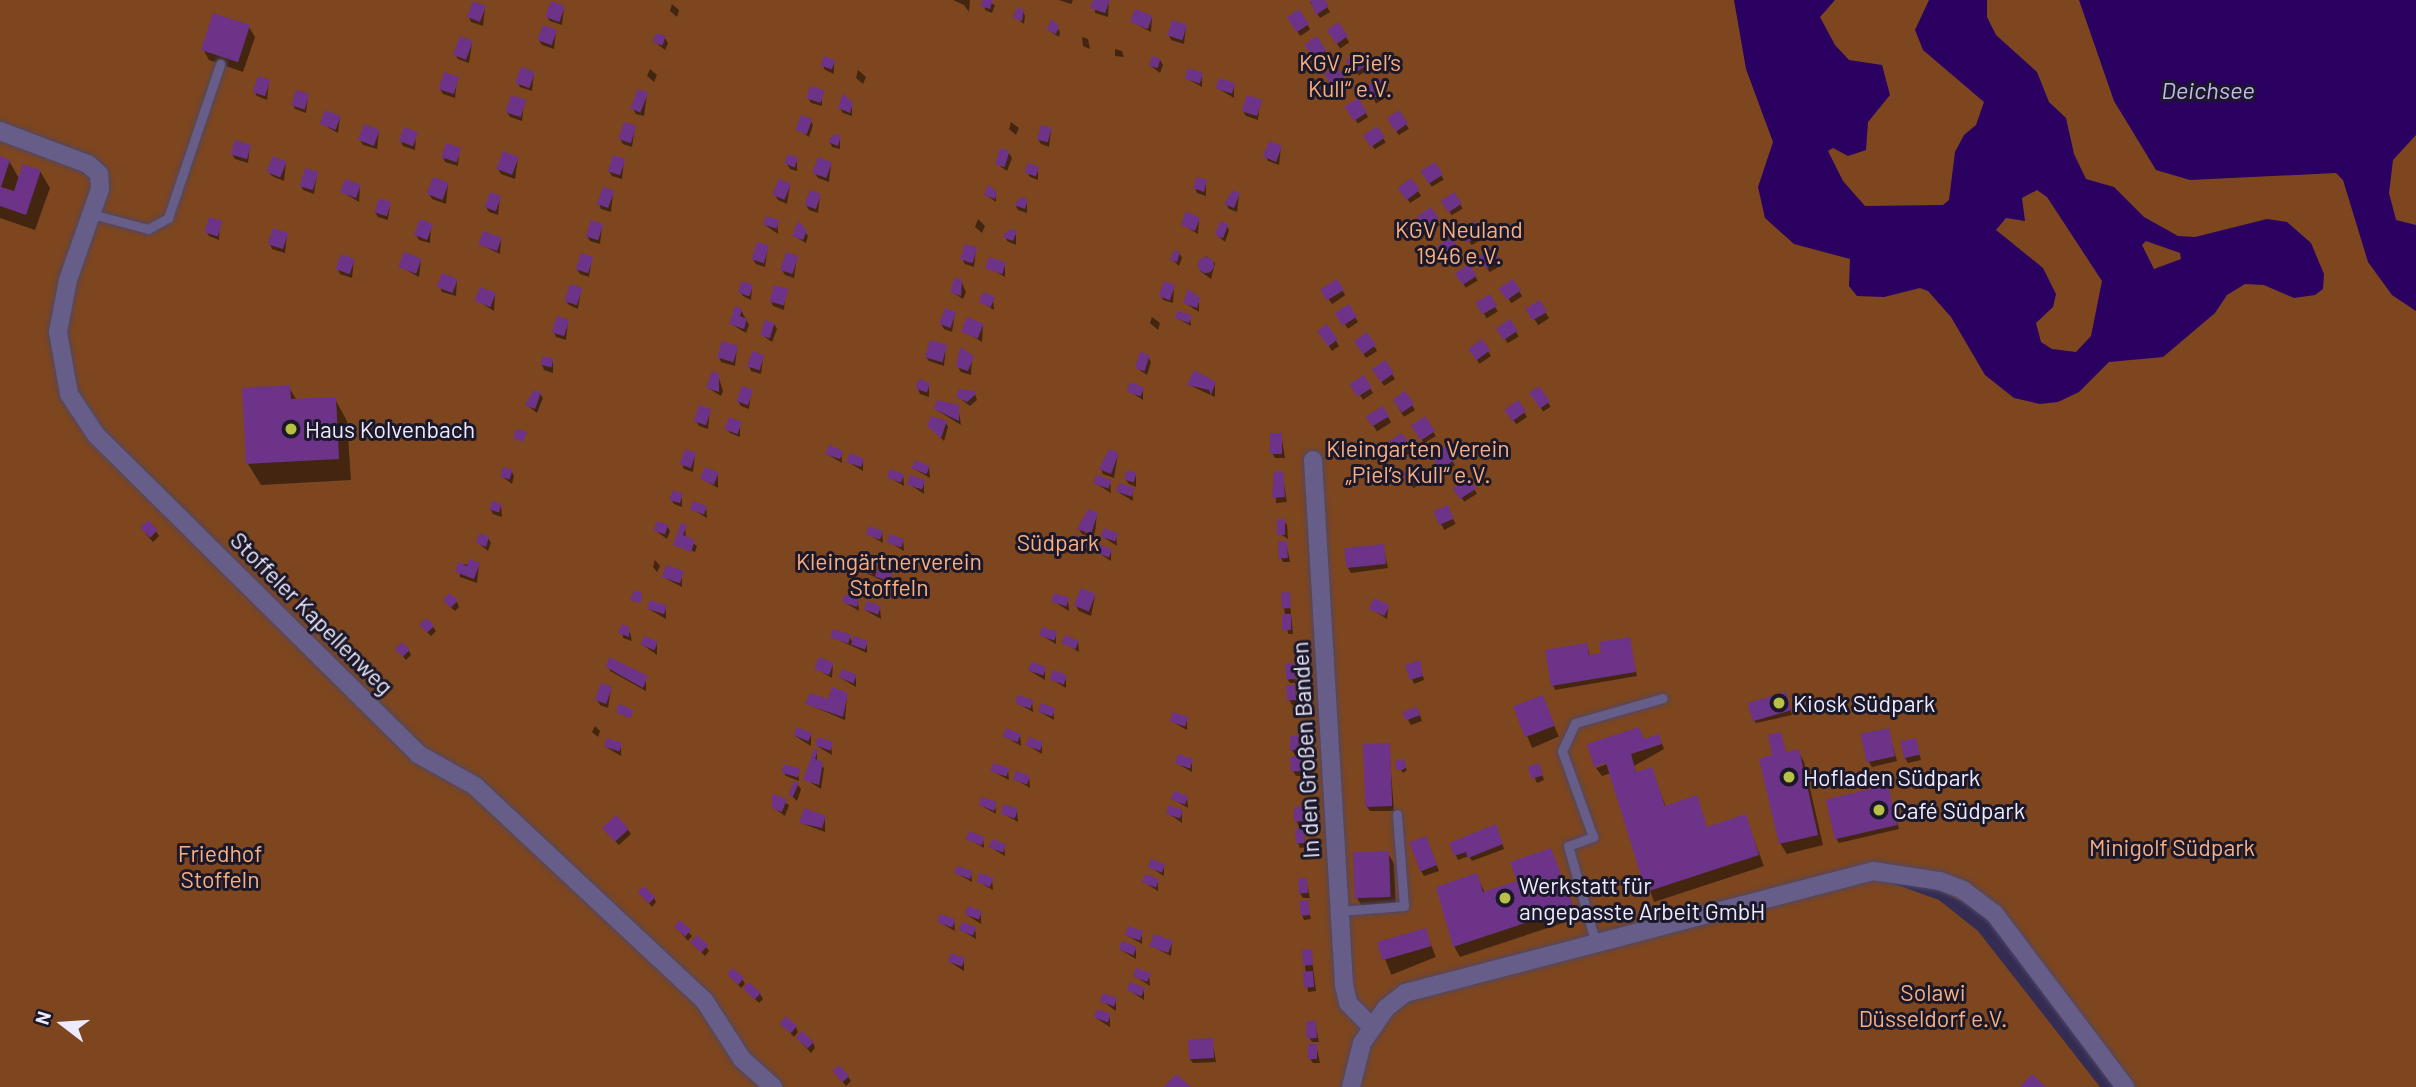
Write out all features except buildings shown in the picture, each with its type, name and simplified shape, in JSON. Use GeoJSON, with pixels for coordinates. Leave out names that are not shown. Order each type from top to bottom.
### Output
{"type":"FeatureCollection","features":[{"type":"Feature","properties":{"kind":"street","name":"Stoffeler Kapellenweg"},"geometry":{"type":"LineString","coordinates":[[0,131],[93,167],[101,180],[92,214],[68,280],[58,332],[69,394],[96,435],[418,754],[475,786],[704,1000],[742,1059],[773,1087]]}},
{"type":"Feature","properties":{"kind":"street","name":"In den Großen Banden"},"geometry":{"type":"LineString","coordinates":[[1313,460],[1348,1003],[1372,1027]]}},
{"type":"Feature","properties":{"kind":"street"},"geometry":{"type":"LineString","coordinates":[[1351,1087],[1355,1058],[1372,1027],[1405,993],[1597,946],[1856,874],[1923,876],[1963,890],[2009,928],[2125,1087]]}},
{"type":"Feature","properties":{"kind":"lane"},"geometry":{"type":"LineString","coordinates":[[92,214],[148,229],[168,218],[219,64]]}},
{"type":"Feature","properties":{"kind":"lane"},"geometry":{"type":"LineString","coordinates":[[1597,946],[1569,846],[1593,837],[1562,751],[1575,723],[1663,698]]}},
{"type":"Feature","properties":{"kind":"lane"},"geometry":{"type":"LineString","coordinates":[[1340,911],[1404,906],[1397,814]]}},
{"type":"Feature","properties":{"kind":"green space","name":"Südpark"},"geometry":{"type":"Polygon","coordinates":[[[0,0],[2416,0],[2416,1087],[2131,1087],[1984,913],[1933,887],[1889,882],[1939,900],[1978,931],[2100,1087],[0,1087],[0,0]]]}},
{"type":"Feature","properties":{"kind":"water"},"geometry":{"type":"Polygon","coordinates":[[[1734,0],[1835,0],[1820,17],[1835,45],[1849,60],[1882,65],[1890,95],[1868,122],[1866,150],[1848,156],[1833,148],[1828,151],[1843,181],[1865,206],[1943,205],[1949,200],[1955,152],[1964,135],[1976,125],[1984,102],[1923,50],[1915,30],[1929,0],[1987,0],[1987,17],[1996,35],[2037,72],[2049,102],[2066,118],[2074,154],[2086,179],[2114,187],[2144,217],[2178,236],[2195,237],[2267,219],[2287,222],[2311,243],[2324,274],[2323,289],[2315,295],[2294,298],[2264,285],[2245,284],[2227,295],[2215,313],[2163,357],[2109,362],[2079,392],[2058,402],[2040,404],[2014,398],[1985,375],[1951,317],[1928,291],[1920,288],[1884,297],[1857,296],[1849,286],[1850,259],[1794,244],[1765,218],[1758,187],[1773,142],[1746,69],[1734,0]],[[2037,190],[2022,198],[2025,221],[2006,218],[1996,230],[2043,268],[2056,294],[2053,307],[2036,323],[2041,342],[2052,349],[2076,352],[2091,336],[2102,281],[2047,197],[2037,190]],[[2146,241],[2142,245],[2154,269],[2181,259],[2180,253],[2146,241]]]}},
{"type":"Feature","properties":{"kind":"water","name":"Deichsee"},"geometry":{"type":"Polygon","coordinates":[[[2079,0],[2416,0],[2416,135],[2393,160],[2389,193],[2396,220],[2416,225],[2416,311],[2392,295],[2368,262],[2343,180],[2336,173],[2190,180],[2156,170],[2114,101],[2079,0]]]}},
{"type":"Feature","properties":{"kind":"place","name":"Haus Kolvenbach"},"geometry":{"type":"Point","coordinates":[291,429]}},
{"type":"Feature","properties":{"kind":"place","name":"Kiosk Südpark"},"geometry":{"type":"Point","coordinates":[1779,703]}},
{"type":"Feature","properties":{"kind":"place","name":"Hofladen Südpark"},"geometry":{"type":"Point","coordinates":[1789,777]}},
{"type":"Feature","properties":{"kind":"place","name":"Café Südpark"},"geometry":{"type":"Point","coordinates":[1879,810]}},
{"type":"Feature","properties":{"kind":"place","name":"Werkstatt für angepasste Arbeit GmbH"},"geometry":{"type":"Point","coordinates":[1505,898]}},
{"type":"Feature","properties":{"kind":"park label","name":"KGV „Piel’s Kull“ e.V."},"geometry":{"type":"Point","coordinates":[1350,75]}},
{"type":"Feature","properties":{"kind":"park label","name":"KGV Neuland 1946 e.V."},"geometry":{"type":"Point","coordinates":[1459,242]}},
{"type":"Feature","properties":{"kind":"park label","name":"Kleingarten Verein „Piel’s Kull“ e.V."},"geometry":{"type":"Point","coordinates":[1418,461]}},
{"type":"Feature","properties":{"kind":"park label","name":"Kleingärtnerverein Stoffeln"},"geometry":{"type":"Point","coordinates":[889,574]}},
{"type":"Feature","properties":{"kind":"park label","name":"Minigolf Südpark"},"geometry":{"type":"Point","coordinates":[2172,847]}},
{"type":"Feature","properties":{"kind":"park label","name":"Friedhof Stoffeln"},"geometry":{"type":"Point","coordinates":[220,866]}},
{"type":"Feature","properties":{"kind":"park label","name":"Solawi Düsseldorf e.V."},"geometry":{"type":"Point","coordinates":[1933,1005]}}]}
